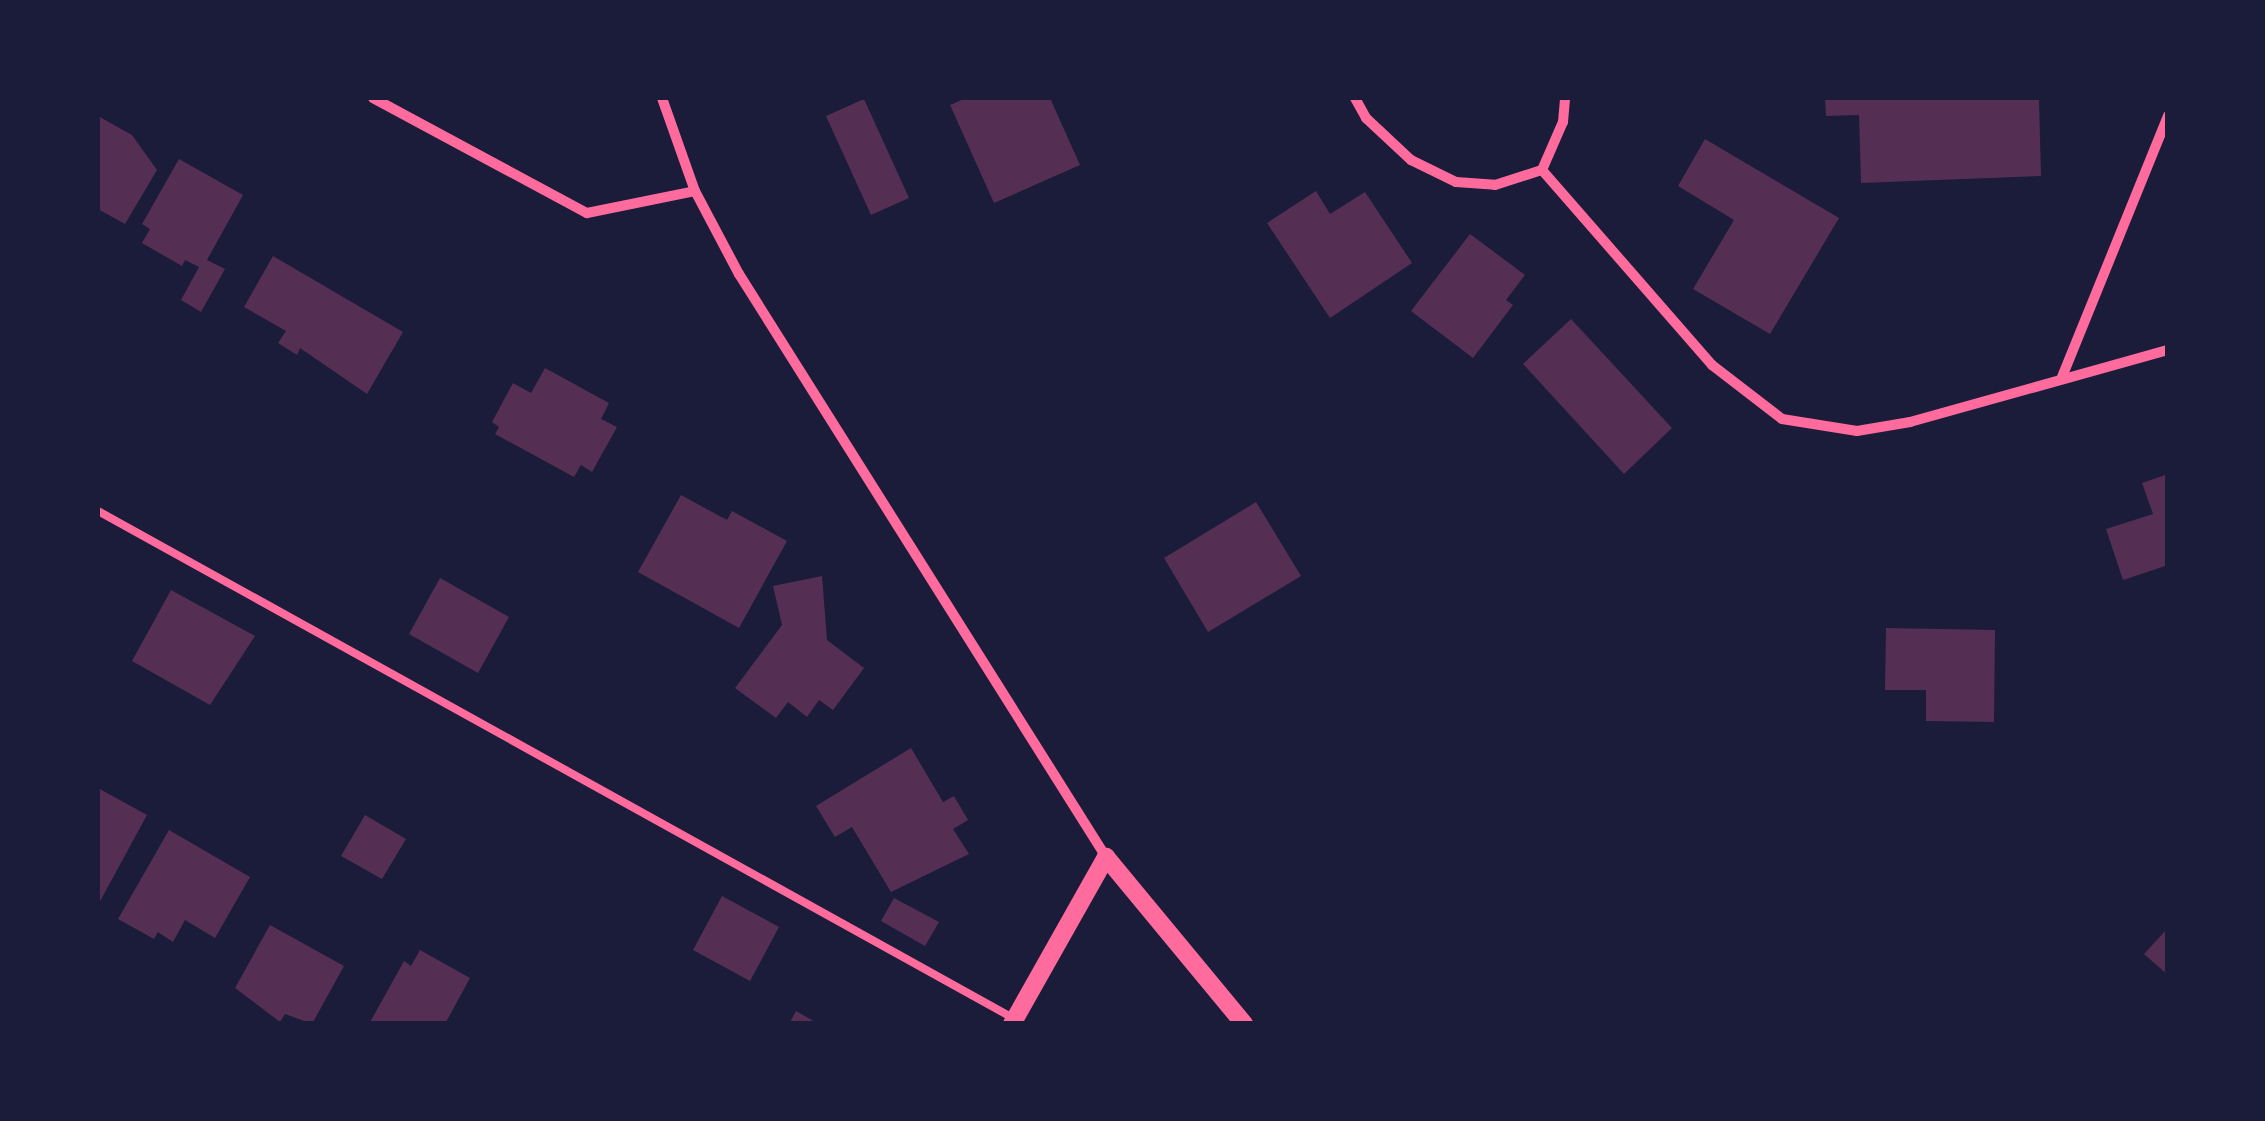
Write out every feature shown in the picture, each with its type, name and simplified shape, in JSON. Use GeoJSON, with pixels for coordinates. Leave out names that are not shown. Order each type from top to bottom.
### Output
{"type":"FeatureCollection","features":[{"type":"Feature","properties":{"kind":"street"},"geometry":{"type":"LineString","coordinates":[[373,98],[586,214],[695,191]]}},
{"type":"Feature","properties":{"kind":"street"},"geometry":{"type":"LineString","coordinates":[[662,98],[695,191],[739,274],[1106,857],[1244,1024]]}},
{"type":"Feature","properties":{"kind":"street"},"geometry":{"type":"LineString","coordinates":[[1355,98],[1366,118],[1411,160],[1456,182],[1495,185],[1542,170],[1563,122],[1565,98]]}},
{"type":"Feature","properties":{"kind":"street"},"geometry":{"type":"LineString","coordinates":[[2062,377],[2168,116]]}},
{"type":"Feature","properties":{"kind":"street"},"geometry":{"type":"LineString","coordinates":[[1542,170],[1712,365],[1782,419],[1857,431],[2168,350]]}},
{"type":"Feature","properties":{"kind":"street"},"geometry":{"type":"LineString","coordinates":[[1014,1021],[1106,857]]}},
{"type":"Feature","properties":{"kind":"lane"},"geometry":{"type":"LineString","coordinates":[[98,511],[1014,1021]]}},
{"type":"Feature","properties":{"kind":"building"},"geometry":{"type":"Polygon","coordinates":[[[966,98],[1050,98],[1080,165],[994,203],[950,105],[966,98]]]}},
{"type":"Feature","properties":{"kind":"building"},"geometry":{"type":"Polygon","coordinates":[[[1825,98],[2039,98],[2041,176],[1861,183],[1859,115],[1826,116],[1825,98]]]}},
{"type":"Feature","properties":{"kind":"building"},"geometry":{"type":"Polygon","coordinates":[[[864,99],[909,198],[871,215],[826,116],[864,99]]]}},
{"type":"Feature","properties":{"kind":"building"},"geometry":{"type":"Polygon","coordinates":[[[98,116],[132,135],[157,170],[125,224],[98,209],[98,116]]]}},
{"type":"Feature","properties":{"kind":"building"},"geometry":{"type":"Polygon","coordinates":[[[1705,139],[1839,218],[1770,334],[1693,289],[1734,220],[1678,186],[1705,139]]]}},
{"type":"Feature","properties":{"kind":"building"},"geometry":{"type":"Polygon","coordinates":[[[179,159],[243,195],[207,260],[225,269],[201,312],[181,300],[199,267],[185,260],[182,266],[142,243],[150,229],[142,224],[179,159]]]}},
{"type":"Feature","properties":{"kind":"building"},"geometry":{"type":"Polygon","coordinates":[[[1316,191],[1330,214],[1365,192],[1412,263],[1330,318],[1267,223],[1316,191]]]}},
{"type":"Feature","properties":{"kind":"building"},"geometry":{"type":"Polygon","coordinates":[[[1470,234],[1525,275],[1506,300],[1513,305],[1473,358],[1411,311],[1470,234]]]}},
{"type":"Feature","properties":{"kind":"building"},"geometry":{"type":"Polygon","coordinates":[[[273,256],[403,332],[367,394],[300,348],[297,355],[278,343],[286,331],[244,307],[273,256]]]}},
{"type":"Feature","properties":{"kind":"building"},"geometry":{"type":"Polygon","coordinates":[[[1571,319],[1672,428],[1624,474],[1523,364],[1571,319]]]}},
{"type":"Feature","properties":{"kind":"building"},"geometry":{"type":"Polygon","coordinates":[[[545,368],[609,403],[601,419],[617,427],[592,472],[581,465],[574,477],[495,434],[499,427],[492,422],[513,383],[531,393],[545,368]]]}},
{"type":"Feature","properties":{"kind":"building"},"geometry":{"type":"Polygon","coordinates":[[[2168,474],[2168,565],[2123,580],[2106,529],[2153,514],[2142,483],[2168,474]]]}},
{"type":"Feature","properties":{"kind":"building"},"geometry":{"type":"Polygon","coordinates":[[[681,495],[727,520],[732,511],[787,541],[739,628],[638,572],[681,495]]]}},
{"type":"Feature","properties":{"kind":"building"},"geometry":{"type":"Polygon","coordinates":[[[1256,502],[1301,576],[1208,632],[1164,558],[1256,502]]]}},
{"type":"Feature","properties":{"kind":"building"},"geometry":{"type":"Polygon","coordinates":[[[822,576],[827,640],[864,668],[833,710],[819,700],[807,717],[788,702],[776,718],[735,688],[782,625],[773,586],[822,576]]]}},
{"type":"Feature","properties":{"kind":"building"},"geometry":{"type":"Polygon","coordinates":[[[440,578],[509,617],[478,673],[409,634],[440,578]]]}},
{"type":"Feature","properties":{"kind":"building"},"geometry":{"type":"Polygon","coordinates":[[[171,590],[255,636],[210,705],[132,661],[171,590]]]}},
{"type":"Feature","properties":{"kind":"building"},"geometry":{"type":"Polygon","coordinates":[[[1886,628],[1995,630],[1994,722],[1926,721],[1926,690],[1885,690],[1886,628]]]}},
{"type":"Feature","properties":{"kind":"building"},"geometry":{"type":"Polygon","coordinates":[[[911,748],[943,802],[954,796],[968,820],[953,829],[969,854],[891,892],[852,827],[835,837],[816,806],[911,748]]]}},
{"type":"Feature","properties":{"kind":"building"},"geometry":{"type":"Polygon","coordinates":[[[98,788],[147,815],[98,905],[98,788]]]}},
{"type":"Feature","properties":{"kind":"building"},"geometry":{"type":"Polygon","coordinates":[[[365,815],[406,839],[382,879],[341,856],[365,815]]]}},
{"type":"Feature","properties":{"kind":"building"},"geometry":{"type":"Polygon","coordinates":[[[169,830],[250,877],[215,938],[185,920],[173,942],[158,932],[154,939],[118,919],[169,830]]]}},
{"type":"Feature","properties":{"kind":"building"},"geometry":{"type":"Polygon","coordinates":[[[722,896],[779,927],[750,981],[693,950],[722,896]]]}},
{"type":"Feature","properties":{"kind":"building"},"geometry":{"type":"Polygon","coordinates":[[[894,898],[939,922],[925,946],[881,921],[894,898]]]}},
{"type":"Feature","properties":{"kind":"building"},"geometry":{"type":"Polygon","coordinates":[[[270,925],[344,966],[312,1024],[285,1014],[280,1022],[235,988],[270,925]]]}},
{"type":"Feature","properties":{"kind":"building"},"geometry":{"type":"Polygon","coordinates":[[[2168,928],[2168,975],[2144,954],[2168,928]]]}},
{"type":"Feature","properties":{"kind":"building"},"geometry":{"type":"Polygon","coordinates":[[[420,950],[470,978],[445,1024],[369,1024],[404,961],[411,966],[420,950]]]}},
{"type":"Feature","properties":{"kind":"building"},"geometry":{"type":"Polygon","coordinates":[[[796,1011],[819,1024],[789,1024],[796,1011]]]}}]}
